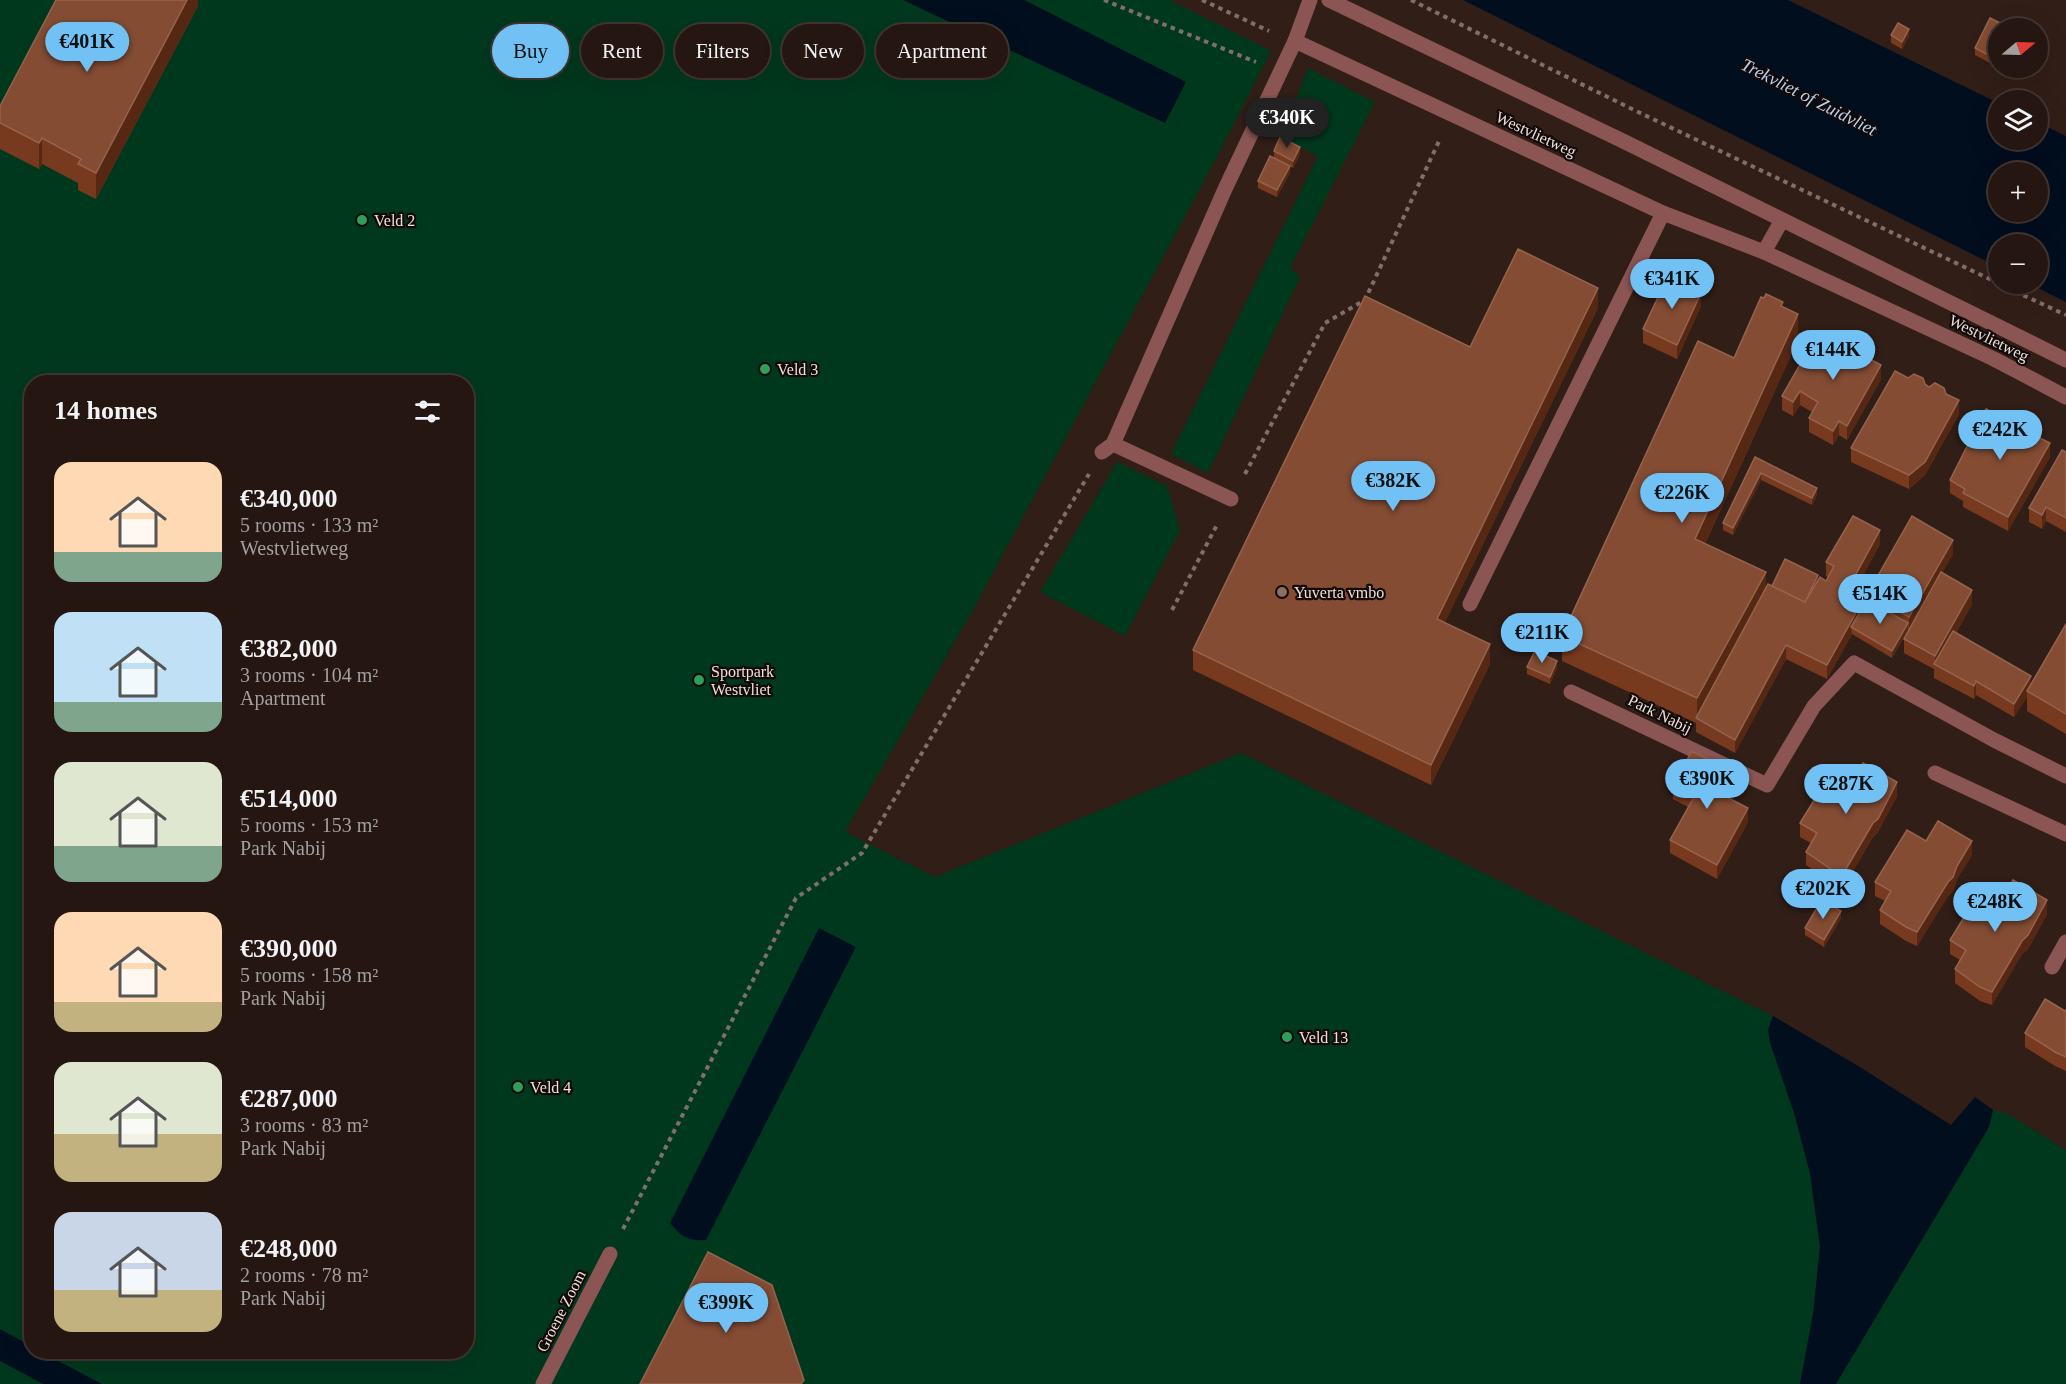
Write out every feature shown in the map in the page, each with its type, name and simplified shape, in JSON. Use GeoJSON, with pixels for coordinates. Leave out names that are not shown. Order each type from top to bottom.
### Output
{"type":"FeatureCollection","features":[{"type":"Feature","properties":{"kind":"street"},"geometry":{"type":"LineString","coordinates":[[1232,499],[1108,448],[1225,189],[1295,41],[1310,0]]}},
{"type":"Feature","properties":{"kind":"street","name":"Westvlietweg"},"geometry":{"type":"LineString","coordinates":[[1329,0],[2066,360]]}},
{"type":"Feature","properties":{"kind":"street","name":"Westvlietweg"},"geometry":{"type":"LineString","coordinates":[[1295,41],[1663,213],[1764,252],[1994,359],[2066,397]]}},
{"type":"Feature","properties":{"kind":"street"},"geometry":{"type":"LineString","coordinates":[[1470,604],[1663,213]]}},
{"type":"Feature","properties":{"kind":"street"},"geometry":{"type":"LineString","coordinates":[[1764,252],[1782,220]]}},
{"type":"Feature","properties":{"kind":"street","name":"Park Nabij"},"geometry":{"type":"LineString","coordinates":[[1571,692],[1767,785],[1814,706],[1854,663],[1994,740],[2066,776]]}},
{"type":"Feature","properties":{"kind":"street"},"geometry":{"type":"LineString","coordinates":[[1935,773],[2066,834]]}},
{"type":"Feature","properties":{"kind":"street"},"geometry":{"type":"LineString","coordinates":[[2052,967],[2066,942]]}},
{"type":"Feature","properties":{"kind":"street","name":"Groene Zoom"},"geometry":{"type":"LineString","coordinates":[[543,1384],[610,1254]]}},
{"type":"Feature","properties":{"kind":"path"},"geometry":{"type":"LineString","coordinates":[[1104,0],[1249,57],[1279,75]]}},
{"type":"Feature","properties":{"kind":"path"},"geometry":{"type":"LineString","coordinates":[[1202,0],[1246,22],[1295,41]]}},
{"type":"Feature","properties":{"kind":"path"},"geometry":{"type":"LineString","coordinates":[[1411,0],[1636,111],[1988,278]]}},
{"type":"Feature","properties":{"kind":"path"},"geometry":{"type":"LineString","coordinates":[[1172,610],[1325,323],[1365,300],[1452,115]]}},
{"type":"Feature","properties":{"kind":"path"},"geometry":{"type":"LineString","coordinates":[[2022,294],[2066,315]]}},
{"type":"Feature","properties":{"kind":"path"},"geometry":{"type":"LineString","coordinates":[[610,1254],[796,898],[862,853],[1108,448]]}},
{"type":"Feature","properties":{"kind":"green space","name":"Sportpark Westvliet"},"geometry":{"type":"Polygon","coordinates":[[[0,0],[903,0],[954,24],[876,24],[876,78],[1008,78],[1008,49],[1165,123],[1185,82],[1024,0],[1169,0],[1271,51],[1219,153],[974,608],[845,832],[935,877],[1241,753],[1773,1016],[1768,1030],[1810,1173],[1820,1247],[1813,1314],[1800,1384],[0,1384],[0,0]]]}},
{"type":"Feature","properties":{"kind":"green space"},"geometry":{"type":"Polygon","coordinates":[[[1308,68],[1375,102],[1290,268],[1300,277],[1208,473],[1171,454],[1318,156],[1281,137],[1308,68]]]}},
{"type":"Feature","properties":{"kind":"green space"},"geometry":{"type":"Polygon","coordinates":[[[1117,462],[1167,486],[1180,530],[1125,636],[1040,592],[1117,462]]]}},
{"type":"Feature","properties":{"kind":"green space"},"geometry":{"type":"Polygon","coordinates":[[[1993,1110],[2010,1115],[2066,1150],[2066,1384],[1836,1384],[1989,1127],[1993,1110]]]}},
{"type":"Feature","properties":{"kind":"water"},"geometry":{"type":"Polygon","coordinates":[[[903,0],[1024,0],[1186,82],[1165,123],[1008,49],[1008,24],[954,24],[903,0]]]}},
{"type":"Feature","properties":{"kind":"water","name":"Trekvliet of Zuidvliet"},"geometry":{"type":"Polygon","coordinates":[[[1463,0],[1788,0],[1988,98],[1988,150],[2048,150],[2048,127],[2066,136],[2066,302],[2048,293],[2048,234],[1988,234],[1988,262],[1463,0]]]}},
{"type":"Feature","properties":{"kind":"water"},"geometry":{"type":"Polygon","coordinates":[[[819,928],[856,947],[706,1240],[685,1237],[670,1223],[819,928]]]}},
{"type":"Feature","properties":{"kind":"water"},"geometry":{"type":"Polygon","coordinates":[[[1773,1016],[1855,1064],[1951,1125],[1975,1097],[1993,1110],[1989,1127],[1836,1384],[1800,1384],[1813,1314],[1820,1247],[1810,1173],[1794,1113],[1770,1043],[1768,1030],[1773,1016]]]}},
{"type":"Feature","properties":{"kind":"water"},"geometry":{"type":"Polygon","coordinates":[[[0,1329],[24,1342],[24,1359],[54,1359],[102,1384],[43,1384],[0,1361],[0,1329]]]}},
{"type":"Feature","properties":{"kind":"building"},"geometry":{"type":"Polygon","coordinates":[[[56,0],[187,0],[96,173],[78,164],[81,159],[42,138],[39,143],[0,123],[0,106],[56,0]]]}},
{"type":"Feature","properties":{"kind":"building"},"geometry":{"type":"Polygon","coordinates":[[[1988,22],[1988,55],[1975,48],[1988,22]]]}},
{"type":"Feature","properties":{"kind":"building"},"geometry":{"type":"Polygon","coordinates":[[[1898,23],[1909,29],[1902,42],[1891,35],[1898,23]]]}},
{"type":"Feature","properties":{"kind":"building"},"geometry":{"type":"Polygon","coordinates":[[[1280,137],[1300,147],[1293,161],[1274,151],[1280,137]]]}},
{"type":"Feature","properties":{"kind":"building"},"geometry":{"type":"Polygon","coordinates":[[[1270,156],[1290,166],[1277,190],[1258,181],[1270,156]]]}},
{"type":"Feature","properties":{"kind":"building"},"geometry":{"type":"Polygon","coordinates":[[[1518,249],[1598,288],[1437,619],[1490,644],[1431,765],[1193,650],[1365,296],[1470,347],[1518,249]]]}},
{"type":"Feature","properties":{"kind":"building"},"geometry":{"type":"Polygon","coordinates":[[[1676,275],[1701,293],[1677,345],[1643,329],[1668,276],[1670,278],[1676,275]]]}},
{"type":"Feature","properties":{"kind":"building"},"geometry":{"type":"Polygon","coordinates":[[[1766,294],[1783,302],[1781,306],[1798,314],[1695,539],[1766,572],[1697,698],[1562,636],[1698,341],[1734,358],[1761,297],[1764,298],[1766,294]]]}},
{"type":"Feature","properties":{"kind":"building"},"geometry":{"type":"Polygon","coordinates":[[[1817,335],[1831,341],[1836,338],[1846,343],[1847,349],[1851,351],[1857,348],[1866,352],[1868,358],[1881,365],[1847,426],[1839,421],[1833,431],[1809,418],[1818,402],[1800,391],[1793,402],[1782,396],[1817,335]]]}},
{"type":"Feature","properties":{"kind":"building"},"geometry":{"type":"Polygon","coordinates":[[[1895,371],[1908,378],[1914,374],[1923,378],[1929,387],[1935,383],[1944,388],[1946,394],[1959,400],[1925,462],[1909,475],[1851,448],[1895,371]]]}},
{"type":"Feature","properties":{"kind":"building"},"geometry":{"type":"Polygon","coordinates":[[[1986,409],[2001,417],[2004,411],[2039,430],[2036,436],[2050,443],[2008,517],[1963,493],[1965,489],[1950,480],[1986,409]]]}},
{"type":"Feature","properties":{"kind":"building"},"geometry":{"type":"Polygon","coordinates":[[[2062,450],[2066,452],[2066,518],[2046,507],[2042,515],[2029,508],[2062,450]]]}},
{"type":"Feature","properties":{"kind":"building"},"geometry":{"type":"Polygon","coordinates":[[[1755,457],[1817,488],[1812,498],[1761,473],[1733,528],[1723,523],[1755,457]]]}},
{"type":"Feature","properties":{"kind":"building"},"geometry":{"type":"Polygon","coordinates":[[[1853,516],[1880,530],[1855,576],[1872,586],[1912,516],[1953,540],[1909,617],[1867,593],[1827,665],[1786,645],[1735,740],[1696,718],[1768,584],[1805,602],[1820,577],[1826,581],[1834,566],[1826,562],[1853,516]]]}},
{"type":"Feature","properties":{"kind":"building"},"geometry":{"type":"Polygon","coordinates":[[[1785,559],[1818,575],[1805,602],[1772,586],[1785,559]]]}},
{"type":"Feature","properties":{"kind":"building"},"geometry":{"type":"Polygon","coordinates":[[[1941,572],[1972,590],[1935,656],[1904,639],[1941,572]]]}},
{"type":"Feature","properties":{"kind":"building"},"geometry":{"type":"Polygon","coordinates":[[[1867,600],[1908,623],[1892,651],[1851,627],[1867,600]]]}},
{"type":"Feature","properties":{"kind":"building"},"geometry":{"type":"Polygon","coordinates":[[[2066,624],[2066,714],[2027,691],[2066,624]]]}},
{"type":"Feature","properties":{"kind":"building"},"geometry":{"type":"Polygon","coordinates":[[[1953,631],[2031,676],[2014,704],[1976,681],[1974,686],[1934,664],[1953,631]]]}},
{"type":"Feature","properties":{"kind":"building"},"geometry":{"type":"Polygon","coordinates":[[[1535,651],[1557,661],[1550,677],[1527,667],[1535,651]]]}},
{"type":"Feature","properties":{"kind":"building"},"geometry":{"type":"Polygon","coordinates":[[[1692,751],[1731,772],[1719,793],[1748,808],[1717,865],[1670,840],[1694,797],[1673,785],[1692,751]]]}},
{"type":"Feature","properties":{"kind":"building"},"geometry":{"type":"Polygon","coordinates":[[[1863,763],[1897,782],[1878,819],[1873,823],[1843,874],[1831,869],[1806,852],[1817,833],[1800,823],[1832,771],[1852,782],[1863,763]]]}},
{"type":"Feature","properties":{"kind":"building"},"geometry":{"type":"Polygon","coordinates":[[[1938,821],[1972,841],[1953,877],[1917,932],[1880,910],[1891,891],[1875,882],[1907,830],[1926,841],[1938,821]]]}},
{"type":"Feature","properties":{"kind":"building"},"geometry":{"type":"Polygon","coordinates":[[[2013,880],[2047,900],[1992,992],[1980,987],[1955,969],[1966,950],[1950,940],[1982,888],[2001,900],[2013,880]]]}},
{"type":"Feature","properties":{"kind":"building"},"geometry":{"type":"Polygon","coordinates":[[[1822,899],[1841,911],[1824,940],[1805,928],[1822,899]]]}},
{"type":"Feature","properties":{"kind":"building"},"geometry":{"type":"Polygon","coordinates":[[[2045,999],[2066,1010],[2066,1057],[2025,1033],[2045,999]]]}},
{"type":"Feature","properties":{"kind":"building"},"geometry":{"type":"Polygon","coordinates":[[[708,1252],[772,1285],[804,1380],[801,1384],[640,1384],[708,1252]]]}},
{"type":"Feature","properties":{"kind":"place","name":"Veld 2"},"geometry":{"type":"Point","coordinates":[362,220]}},
{"type":"Feature","properties":{"kind":"place","name":"Veld 3"},"geometry":{"type":"Point","coordinates":[765,369]}},
{"type":"Feature","properties":{"kind":"place","name":"Yuverta vmbo"},"geometry":{"type":"Point","coordinates":[1282,592]}},
{"type":"Feature","properties":{"kind":"place","name":"Sportpark Westvliet"},"geometry":{"type":"Point","coordinates":[699,680]}},
{"type":"Feature","properties":{"kind":"place","name":"Veld 13"},"geometry":{"type":"Point","coordinates":[1287,1037]}},
{"type":"Feature","properties":{"kind":"place","name":"Veld 4"},"geometry":{"type":"Point","coordinates":[518,1087]}}]}
